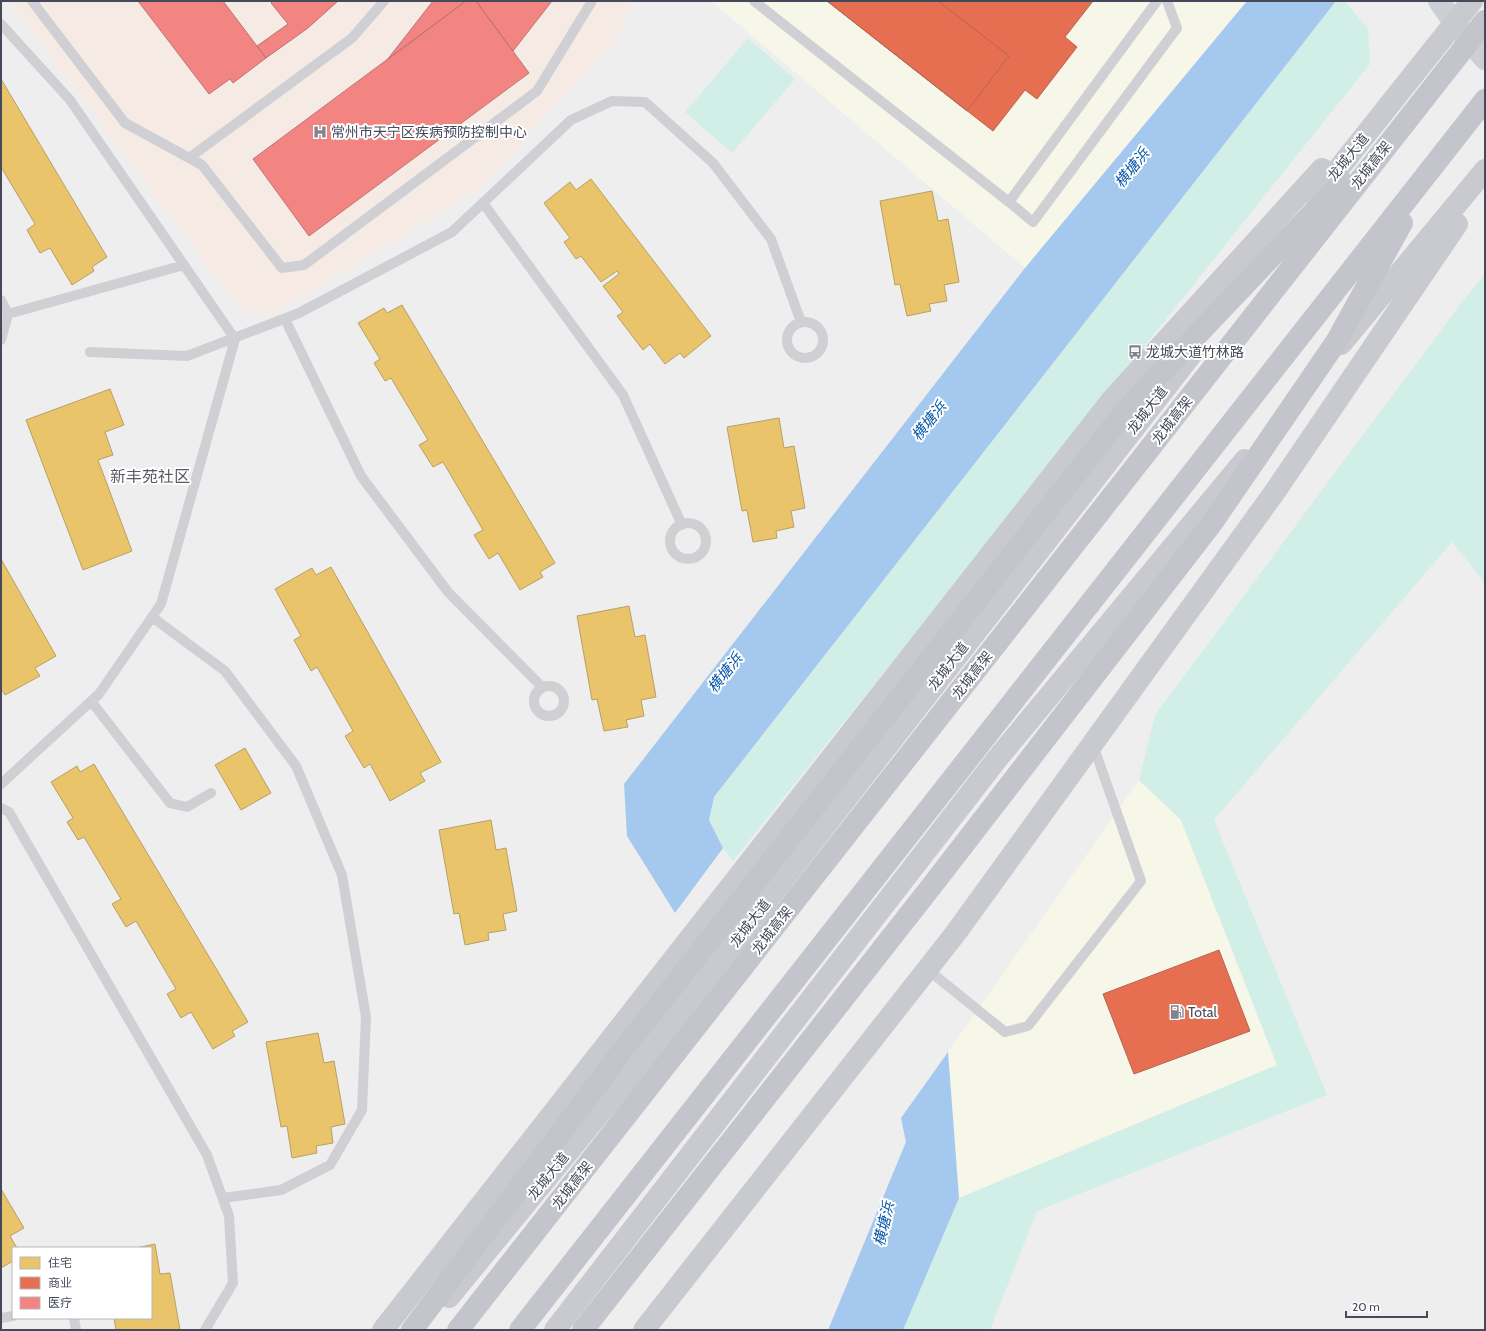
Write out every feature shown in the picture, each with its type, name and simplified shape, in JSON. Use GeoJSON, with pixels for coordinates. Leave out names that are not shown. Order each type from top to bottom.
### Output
{"type":"FeatureCollection","features":[{"type":"Feature","properties":{"kind":"highway","name":"龙城高架"},"geometry":{"type":"LineString","coordinates":[[458,1330],[1485,21]]}},
{"type":"Feature","properties":{"kind":"highway"},"geometry":{"type":"LineString","coordinates":[[412,1330],[620,1054],[1126,410],[1435,84]]}},
{"type":"Feature","properties":{"kind":"highway"},"geometry":{"type":"LineString","coordinates":[[520,1330],[1485,100]]}},
{"type":"Feature","properties":{"kind":"highway"},"geometry":{"type":"LineString","coordinates":[[583,1330],[934,883],[1212,523],[1336,342],[1434,164]]}},
{"type":"Feature","properties":{"kind":"main road"},"geometry":{"type":"LineString","coordinates":[[1439,1],[1454,24],[1485,59]]}},
{"type":"Feature","properties":{"kind":"main road","name":"龙城大道"},"geometry":{"type":"LineString","coordinates":[[422,1330],[636,1070],[1135,424],[1472,1]]}},
{"type":"Feature","properties":{"kind":"main road"},"geometry":{"type":"LineString","coordinates":[[383,1330],[1110,401],[1454,24]]}},
{"type":"Feature","properties":{"kind":"main road"},"geometry":{"type":"LineString","coordinates":[[555,1330],[997,759],[1485,170]]}},
{"type":"Feature","properties":{"kind":"main road"},"geometry":{"type":"LineString","coordinates":[[644,1330],[955,934],[1274,493],[1485,182]]}},
{"type":"Feature","properties":{"kind":"lane"},"geometry":{"type":"LineString","coordinates":[[32,1],[125,123],[202,165],[282,268],[304,265],[537,91],[592,1]]}},
{"type":"Feature","properties":{"kind":"lane"},"geometry":{"type":"LineString","coordinates":[[189,158],[352,38],[384,1]]}},
{"type":"Feature","properties":{"kind":"lane"},"geometry":{"type":"LineString","coordinates":[[754,1],[1033,222],[1177,28],[1167,1]]}},
{"type":"Feature","properties":{"kind":"lane"},"geometry":{"type":"LineString","coordinates":[[1009,202],[1157,1]]}},
{"type":"Feature","properties":{"kind":"lane"},"geometry":{"type":"LineString","coordinates":[[1,24],[70,100],[235,339]]}},
{"type":"Feature","properties":{"kind":"lane"},"geometry":{"type":"LineString","coordinates":[[90,352],[187,356],[235,339],[299,313],[452,232],[571,120],[612,101],[644,102],[713,163],[771,239],[801,322]]}},
{"type":"Feature","properties":{"kind":"lane"},"geometry":{"type":"LineString","coordinates":[[483,203],[623,395],[682,524]]}},
{"type":"Feature","properties":{"kind":"lane"},"geometry":{"type":"LineString","coordinates":[[8,314],[184,265]]}},
{"type":"Feature","properties":{"kind":"lane"},"geometry":{"type":"LineString","coordinates":[[1,300],[8,314],[1,340]]}},
{"type":"Feature","properties":{"kind":"lane"},"geometry":{"type":"LineString","coordinates":[[285,319],[361,476],[448,592],[542,687]]}},
{"type":"Feature","properties":{"kind":"lane"},"geometry":{"type":"LineString","coordinates":[[1,784],[99,694],[161,604],[235,339]]}},
{"type":"Feature","properties":{"kind":"lane"},"geometry":{"type":"LineString","coordinates":[[152,617],[225,671],[296,766],[342,875],[366,1017],[362,1110],[330,1165],[281,1190],[222,1198]]}},
{"type":"Feature","properties":{"kind":"lane"},"geometry":{"type":"LineString","coordinates":[[91,702],[170,803],[187,807],[211,793]]}},
{"type":"Feature","properties":{"kind":"lane"},"geometry":{"type":"LineString","coordinates":[[927,969],[1005,1032],[1028,1026],[1141,881],[1092,744]]}},
{"type":"Feature","properties":{"kind":"lane"},"geometry":{"type":"LineString","coordinates":[[1,808],[9,812],[207,1154],[229,1216],[233,1283],[204,1330]]}},
{"type":"Feature","properties":{"kind":"lane"},"geometry":{"type":"LineString","coordinates":[[1,1318],[12,1316]]}},
{"type":"Feature","properties":{"kind":"lane"},"geometry":{"type":"LineString","coordinates":[[74,1319],[76,1330]]}},
{"type":"Feature","properties":{"kind":"shaded area","name":"常州市天宁区疾病预防控制中心"},"geometry":{"type":"Polygon","coordinates":[[[9,1],[634,1],[613,45],[476,191],[272,315],[240,309],[9,1]]]}},
{"type":"Feature","properties":{"kind":"shaded area"},"geometry":{"type":"Polygon","coordinates":[[[711,1],[1247,1],[1025,268],[711,1]]]}},
{"type":"Feature","properties":{"kind":"shaded area"},"geometry":{"type":"Polygon","coordinates":[[[1139,780],[1181,820],[1277,1065],[959,1198],[948,1052],[1139,780]]]}},
{"type":"Feature","properties":{"kind":"green space"},"geometry":{"type":"Polygon","coordinates":[[[1336,1],[1345,1],[1368,29],[1370,64],[733,861],[723,848],[709,820],[714,797],[1336,1]]]}},
{"type":"Feature","properties":{"kind":"green space"},"geometry":{"type":"Polygon","coordinates":[[[748,38],[795,79],[732,153],[685,112],[748,38]]]}},
{"type":"Feature","properties":{"kind":"green space"},"geometry":{"type":"Polygon","coordinates":[[[1485,274],[1485,583],[1452,542],[1214,820],[1327,1095],[1037,1211],[990,1330],[903,1330],[959,1198],[1277,1065],[1181,820],[1139,780],[1155,715],[1461,303],[1485,274]]]}},
{"type":"Feature","properties":{"kind":"water","name":"横塘浜"},"geometry":{"type":"Polygon","coordinates":[[[1247,1],[1336,1],[714,797],[709,820],[723,848],[675,913],[627,836],[624,784],[1025,268],[1247,1]]]}},
{"type":"Feature","properties":{"kind":"water","name":"横塘浜"},"geometry":{"type":"Polygon","coordinates":[[[948,1052],[959,1198],[903,1330],[828,1330],[906,1142],[901,1118],[948,1052]]]}},
{"type":"Feature","properties":{"kind":"building: 住宅"},"geometry":{"type":"Polygon","coordinates":[[[1,79],[107,257],[92,267],[94,271],[72,285],[50,248],[40,253],[27,230],[35,224],[1,167],[1,79]]]}},
{"type":"Feature","properties":{"kind":"building: 住宅"},"geometry":{"type":"Polygon","coordinates":[[[591,179],[711,336],[684,358],[680,353],[665,364],[650,344],[643,350],[617,316],[623,312],[603,286],[619,274],[617,271],[601,282],[581,256],[576,259],[564,242],[570,238],[544,203],[570,182],[576,190],[591,179]]]}},
{"type":"Feature","properties":{"kind":"building: 住宅"},"geometry":{"type":"Polygon","coordinates":[[[932,191],[938,221],[948,219],[959,282],[944,285],[947,301],[929,304],[931,311],[907,316],[900,284],[895,285],[880,201],[932,191]]]}},
{"type":"Feature","properties":{"kind":"building: 住宅"},"geometry":{"type":"Polygon","coordinates":[[[402,305],[555,563],[540,572],[543,577],[520,590],[498,553],[489,559],[474,535],[483,530],[443,462],[433,467],[419,445],[428,440],[391,378],[385,381],[374,363],[380,359],[358,323],[384,308],[387,313],[402,305]]]}},
{"type":"Feature","properties":{"kind":"building: 住宅"},"geometry":{"type":"Polygon","coordinates":[[[110,389],[124,425],[105,432],[113,455],[98,460],[132,551],[83,570],[26,420],[110,389]]]}},
{"type":"Feature","properties":{"kind":"building: 住宅"},"geometry":{"type":"Polygon","coordinates":[[[779,418],[784,448],[794,446],[805,508],[791,511],[794,527],[776,531],[777,538],[753,542],[747,510],[742,511],[727,427],[779,418]]]}},
{"type":"Feature","properties":{"kind":"building: 住宅"},"geometry":{"type":"Polygon","coordinates":[[[1,559],[56,656],[35,668],[40,676],[5,695],[1,689],[1,559]]]}},
{"type":"Feature","properties":{"kind":"building: 住宅"},"geometry":{"type":"Polygon","coordinates":[[[331,567],[441,762],[420,773],[425,781],[390,801],[370,764],[364,768],[345,736],[353,731],[317,667],[311,671],[294,640],[301,636],[275,589],[312,568],[316,575],[331,567]]]}},
{"type":"Feature","properties":{"kind":"building: 住宅"},"geometry":{"type":"Polygon","coordinates":[[[629,606],[635,637],[645,635],[656,697],[641,700],[644,716],[626,720],[628,727],[604,731],[597,699],[592,700],[577,616],[629,606]]]}},
{"type":"Feature","properties":{"kind":"building: 住宅"},"geometry":{"type":"Polygon","coordinates":[[[245,748],[271,793],[241,810],[215,765],[245,748]]]}},
{"type":"Feature","properties":{"kind":"building: 住宅"},"geometry":{"type":"Polygon","coordinates":[[[94,764],[248,1022],[232,1031],[235,1036],[213,1049],[191,1012],[181,1018],[167,994],[176,989],[136,921],[126,927],[112,904],[121,899],[84,837],[78,840],[67,822],[73,818],[51,782],[77,766],[80,772],[94,764]]]}},
{"type":"Feature","properties":{"kind":"building: 住宅"},"geometry":{"type":"Polygon","coordinates":[[[491,820],[496,850],[506,848],[517,911],[503,914],[506,930],[488,933],[489,940],[465,945],[459,913],[454,914],[439,830],[491,820]]]}},
{"type":"Feature","properties":{"kind":"building: 住宅"},"geometry":{"type":"Polygon","coordinates":[[[318,1033],[324,1063],[334,1061],[345,1124],[331,1127],[333,1143],[316,1146],[317,1153],[292,1158],[287,1126],[281,1127],[266,1042],[318,1033]]]}},
{"type":"Feature","properties":{"kind":"building: 住宅"},"geometry":{"type":"Polygon","coordinates":[[[1,1189],[24,1228],[10,1236],[16,1247],[12,1247],[12,1262],[1,1268],[1,1189]]]}},
{"type":"Feature","properties":{"kind":"building: 住宅"},"geometry":{"type":"Polygon","coordinates":[[[155,1244],[160,1274],[170,1273],[180,1330],[116,1330],[114,1319],[152,1319],[152,1247],[141,1247],[155,1244]]]}},
{"type":"Feature","properties":{"kind":"building: 商业"},"geometry":{"type":"Polygon","coordinates":[[[827,1],[1093,1],[1065,37],[1077,47],[1037,99],[1025,90],[993,131],[827,1]]]}},
{"type":"Feature","properties":{"kind":"building: 商业"},"geometry":{"type":"Polygon","coordinates":[[[827,1],[938,1],[1009,56],[967,111],[827,1]]]}},
{"type":"Feature","properties":{"kind":"building: 商业","name":"Total"},"geometry":{"type":"Polygon","coordinates":[[[1219,950],[1250,1031],[1134,1074],[1103,994],[1219,950]]]}},
{"type":"Feature","properties":{"kind":"building: 医疗"},"geometry":{"type":"Polygon","coordinates":[[[138,1],[223,1],[266,58],[233,83],[230,79],[209,94],[138,1]]]}},
{"type":"Feature","properties":{"kind":"building: 医疗"},"geometry":{"type":"Polygon","coordinates":[[[273,1],[338,1],[308,28],[266,58],[257,46],[288,24],[271,3],[273,1]]]}},
{"type":"Feature","properties":{"kind":"building: 医疗"},"geometry":{"type":"Polygon","coordinates":[[[433,1],[466,1],[387,60],[433,1]]]}},
{"type":"Feature","properties":{"kind":"building: 医疗"},"geometry":{"type":"Polygon","coordinates":[[[466,1],[476,1],[529,73],[309,236],[253,159],[466,1]]]}},
{"type":"Feature","properties":{"kind":"building: 医疗"},"geometry":{"type":"Polygon","coordinates":[[[476,1],[552,1],[513,51],[476,1]]]}},
{"type":"Feature","properties":{"kind":"place","name":"常州市天宁区疾病预防控制中心"},"geometry":{"type":"Point","coordinates":[320,132]}},
{"type":"Feature","properties":{"kind":"place","name":"龙城大道竹林路"},"geometry":{"type":"Point","coordinates":[1135,352]}},
{"type":"Feature","properties":{"kind":"place","name":"Total"},"geometry":{"type":"Point","coordinates":[1177,1012]}},
{"type":"Feature","properties":{"kind":"district","name":"新丰苑社区"},"geometry":{"type":"Point","coordinates":[150,476]}}]}
